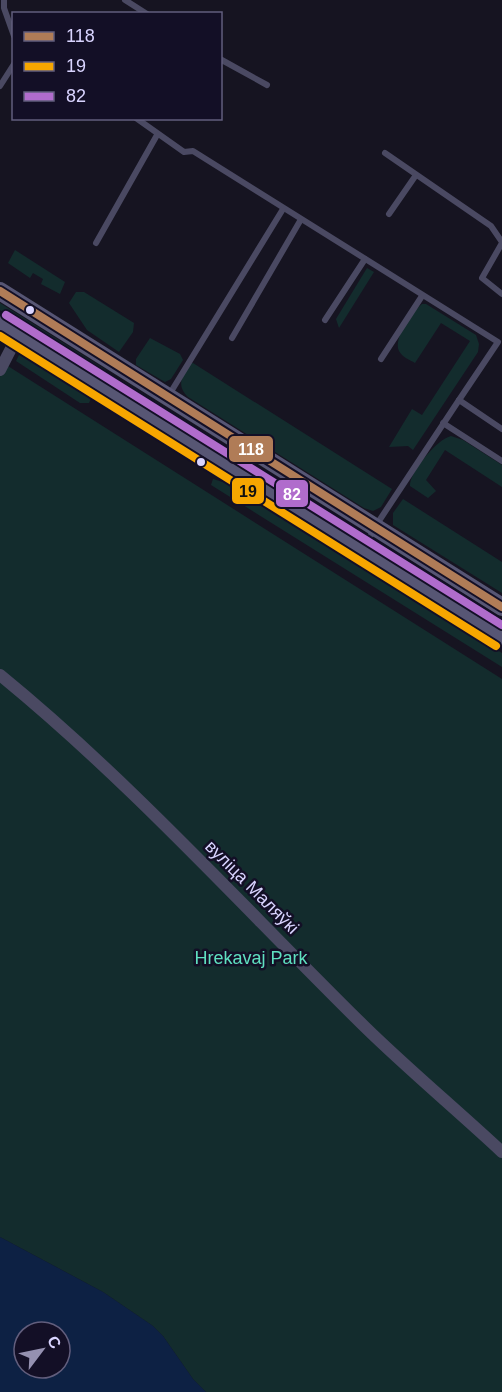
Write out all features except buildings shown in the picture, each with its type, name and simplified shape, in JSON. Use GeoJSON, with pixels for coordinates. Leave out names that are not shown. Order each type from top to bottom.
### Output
{"type":"FeatureCollection","features":[{"type":"Feature","properties":{"kind":"main road"},"geometry":{"type":"LineString","coordinates":[[0,291],[502,607]]}},
{"type":"Feature","properties":{"kind":"main road"},"geometry":{"type":"LineString","coordinates":[[0,324],[502,636]]}},
{"type":"Feature","properties":{"kind":"street"},"geometry":{"type":"LineString","coordinates":[[0,370],[18,335]]}},
{"type":"Feature","properties":{"kind":"street","name":"вуліца Маляўкі"},"geometry":{"type":"LineString","coordinates":[[0,675],[64,727],[130,790],[366,1028],[502,1152]]}},
{"type":"Feature","properties":{"kind":"lane"},"geometry":{"type":"LineString","coordinates":[[4,0],[4,8],[12,30]]}},
{"type":"Feature","properties":{"kind":"lane"},"geometry":{"type":"LineString","coordinates":[[125,0],[144,12]]}},
{"type":"Feature","properties":{"kind":"lane"},"geometry":{"type":"LineString","coordinates":[[222,60],[267,86]]}},
{"type":"Feature","properties":{"kind":"lane"},"geometry":{"type":"LineString","coordinates":[[0,86],[12,67]]}},
{"type":"Feature","properties":{"kind":"lane"},"geometry":{"type":"LineString","coordinates":[[139,120],[184,152],[193,151],[422,296],[500,338],[375,527],[363,550]]}},
{"type":"Feature","properties":{"kind":"lane"},"geometry":{"type":"LineString","coordinates":[[96,243],[158,135]]}},
{"type":"Feature","properties":{"kind":"lane"},"geometry":{"type":"LineString","coordinates":[[384,153],[491,226],[502,242],[482,278],[502,294]]}},
{"type":"Feature","properties":{"kind":"lane"},"geometry":{"type":"LineString","coordinates":[[389,214],[416,175]]}},
{"type":"Feature","properties":{"kind":"lane"},"geometry":{"type":"LineString","coordinates":[[167,398],[283,209]]}},
{"type":"Feature","properties":{"kind":"lane"},"geometry":{"type":"LineString","coordinates":[[232,338],[300,220]]}},
{"type":"Feature","properties":{"kind":"lane"},"geometry":{"type":"LineString","coordinates":[[326,320],[365,259]]}},
{"type":"Feature","properties":{"kind":"lane"},"geometry":{"type":"LineString","coordinates":[[381,358],[422,296]]}},
{"type":"Feature","properties":{"kind":"lane"},"geometry":{"type":"LineString","coordinates":[[459,400],[502,429]]}},
{"type":"Feature","properties":{"kind":"lane"},"geometry":{"type":"LineString","coordinates":[[443,423],[502,461]]}},
{"type":"Feature","properties":{"kind":"green space"},"geometry":{"type":"Polygon","coordinates":[[[15,250],[65,282],[60,294],[41,284],[43,279],[33,273],[30,278],[8,263],[15,250]]]}},
{"type":"Feature","properties":{"kind":"green space"},"geometry":{"type":"Polygon","coordinates":[[[367,268],[374,272],[339,328],[336,319],[367,268]]]}},
{"type":"Feature","properties":{"kind":"green space"},"geometry":{"type":"Polygon","coordinates":[[[76,292],[84,292],[134,323],[133,332],[119,352],[87,330],[69,303],[76,292]]]}},
{"type":"Feature","properties":{"kind":"green space"},"geometry":{"type":"Polygon","coordinates":[[[0,303],[106,370],[103,375],[0,310],[0,303]]]}},
{"type":"Feature","properties":{"kind":"green space"},"geometry":{"type":"Polygon","coordinates":[[[422,304],[426,304],[476,335],[479,344],[478,352],[413,450],[408,446],[389,447],[412,409],[422,415],[470,341],[441,323],[415,363],[404,357],[398,346],[401,333],[413,313],[422,304]]]}},
{"type":"Feature","properties":{"kind":"green space"},"geometry":{"type":"Polygon","coordinates":[[[150,338],[180,354],[183,360],[171,379],[165,382],[136,365],[136,359],[150,338]]]}},
{"type":"Feature","properties":{"kind":"green space"},"geometry":{"type":"Polygon","coordinates":[[[21,351],[92,396],[89,403],[80,403],[16,361],[21,351]]]}},
{"type":"Feature","properties":{"kind":"green space","name":"Hrekavaj Park"},"geometry":{"type":"Polygon","coordinates":[[[0,361],[502,679],[502,1392],[206,1392],[193,1379],[163,1336],[153,1326],[103,1292],[0,1237],[0,361]]]}},
{"type":"Feature","properties":{"kind":"green space"},"geometry":{"type":"Polygon","coordinates":[[[193,363],[392,489],[381,507],[373,511],[364,508],[188,397],[182,389],[181,381],[189,364],[193,363]]]}},
{"type":"Feature","properties":{"kind":"green space"},"geometry":{"type":"Polygon","coordinates":[[[123,381],[356,528],[355,532],[120,387],[123,381]]]}},
{"type":"Feature","properties":{"kind":"green space"},"geometry":{"type":"Polygon","coordinates":[[[451,436],[463,440],[502,465],[502,487],[445,450],[426,480],[436,491],[428,498],[410,486],[414,473],[425,457],[445,438],[451,436]]]}},
{"type":"Feature","properties":{"kind":"green space"},"geometry":{"type":"Polygon","coordinates":[[[213,479],[236,486],[502,653],[502,667],[211,485],[213,479]]]}},
{"type":"Feature","properties":{"kind":"green space"},"geometry":{"type":"Polygon","coordinates":[[[403,499],[502,562],[502,593],[393,525],[393,513],[403,499]]]}},
{"type":"Feature","properties":{"kind":"green space"},"geometry":{"type":"Polygon","coordinates":[[[380,544],[502,619],[502,627],[379,549],[380,544]]]}},
{"type":"Feature","properties":{"kind":"water"},"geometry":{"type":"Polygon","coordinates":[[[0,1237],[103,1292],[153,1326],[163,1336],[193,1379],[206,1392],[0,1392],[0,1237]]]}},
{"type":"Feature","properties":{"kind":"transit line","name":"118"},"geometry":{"type":"LineString","coordinates":[[0,291],[502,607]]}},
{"type":"Feature","properties":{"kind":"transit line","name":"82"},"geometry":{"type":"LineString","coordinates":[[6,315],[502,625]]}},
{"type":"Feature","properties":{"kind":"transit line","name":"19"},"geometry":{"type":"LineString","coordinates":[[0,336],[496,646]]}}]}
